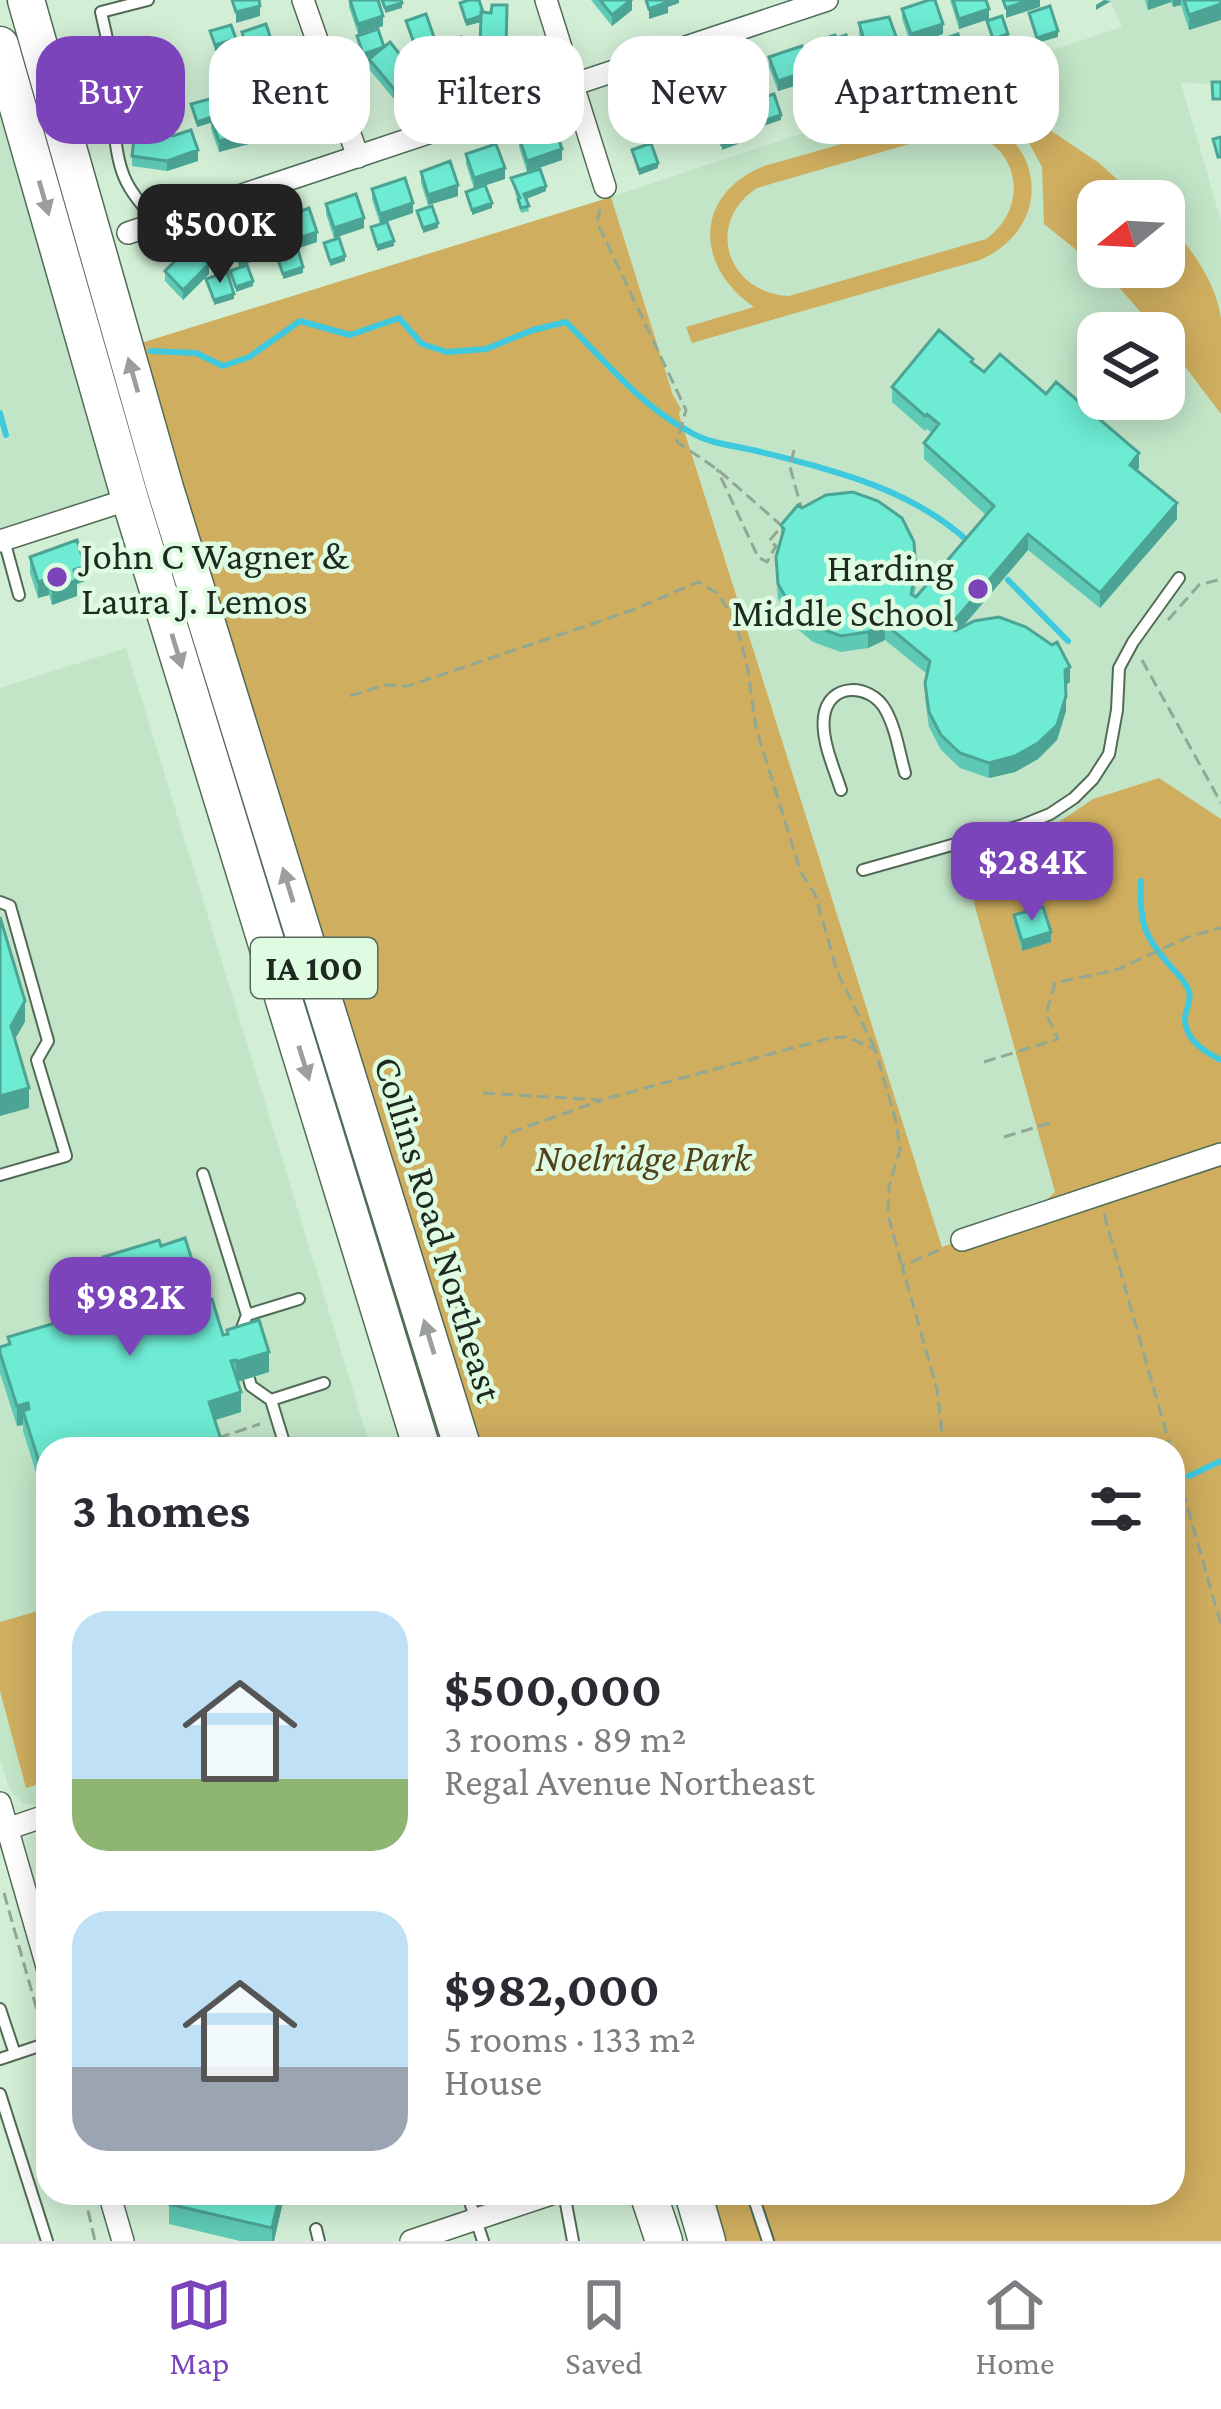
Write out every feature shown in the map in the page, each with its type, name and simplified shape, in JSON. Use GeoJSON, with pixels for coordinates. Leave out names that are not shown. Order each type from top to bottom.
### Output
{"type":"FeatureCollection","features":[{"type":"Feature","properties":{"kind":"highway","name":"Collins Road Northeast"},"geometry":{"type":"LineString","coordinates":[[26,0],[147,493],[419,1437]]}},
{"type":"Feature","properties":{"kind":"highway","name":"Collins Road Northeast"},"geometry":{"type":"LineString","coordinates":[[0,45],[459,1437]]}},
{"type":"Feature","properties":{"kind":"highway"},"geometry":{"type":"LineString","coordinates":[[652,2205],[664,2241]]}},
{"type":"Feature","properties":{"kind":"highway"},"geometry":{"type":"LineString","coordinates":[[696,2205],[707,2241]]}},
{"type":"Feature","properties":{"kind":"street"},"geometry":{"type":"LineString","coordinates":[[303,0],[358,157]]}},
{"type":"Feature","properties":{"kind":"street"},"geometry":{"type":"LineString","coordinates":[[546,0],[558,36]]}},
{"type":"Feature","properties":{"kind":"street"},"geometry":{"type":"LineString","coordinates":[[584,80],[789,6],[827,0]]}},
{"type":"Feature","properties":{"kind":"street"},"geometry":{"type":"LineString","coordinates":[[584,121],[604,187]]}},
{"type":"Feature","properties":{"kind":"street"},"geometry":{"type":"LineString","coordinates":[[128,233],[396,144]]}},
{"type":"Feature","properties":{"kind":"street"},"geometry":{"type":"LineString","coordinates":[[2,540],[147,493]]}},
{"type":"Feature","properties":{"kind":"street"},"geometry":{"type":"LineString","coordinates":[[962,1240],[1221,1154]]}},
{"type":"Feature","properties":{"kind":"street"},"geometry":{"type":"LineString","coordinates":[[0,1803],[36,1927]]}},
{"type":"Feature","properties":{"kind":"street"},"geometry":{"type":"LineString","coordinates":[[7,1828],[36,1819]]}},
{"type":"Feature","properties":{"kind":"street"},"geometry":{"type":"LineString","coordinates":[[113,2205],[122,2241]]}},
{"type":"Feature","properties":{"kind":"street"},"geometry":{"type":"LineString","coordinates":[[411,2241],[479,2230],[533,2205]]}},
{"type":"Feature","properties":{"kind":"lane"},"geometry":{"type":"LineString","coordinates":[[106,36],[101,12],[148,1]]}},
{"type":"Feature","properties":{"kind":"lane"},"geometry":{"type":"LineString","coordinates":[[117,144],[121,171],[134,199],[159,223]]}},
{"type":"Feature","properties":{"kind":"lane"},"geometry":{"type":"LineString","coordinates":[[2,540],[20,595]]}},
{"type":"Feature","properties":{"kind":"lane"},"geometry":{"type":"LineString","coordinates":[[863,870],[1023,825],[1074,798],[1109,754],[1119,668],[1179,578]]}},
{"type":"Feature","properties":{"kind":"lane"},"geometry":{"type":"LineString","coordinates":[[841,790],[823,722],[834,696],[849,689],[875,696],[884,706],[904,772]]}},
{"type":"Feature","properties":{"kind":"lane"},"geometry":{"type":"LineString","coordinates":[[0,902],[10,905],[48,1041],[37,1060],[66,1156],[0,1175]]}},
{"type":"Feature","properties":{"kind":"lane"},"geometry":{"type":"LineString","coordinates":[[202,1174],[247,1315],[239,1346]]}},
{"type":"Feature","properties":{"kind":"lane"},"geometry":{"type":"LineString","coordinates":[[247,1315],[299,1299]]}},
{"type":"Feature","properties":{"kind":"lane"},"geometry":{"type":"LineString","coordinates":[[249,1378],[251,1386],[271,1400],[282,1437]]}},
{"type":"Feature","properties":{"kind":"lane"},"geometry":{"type":"LineString","coordinates":[[271,1400],[324,1383]]}},
{"type":"Feature","properties":{"kind":"lane"},"geometry":{"type":"LineString","coordinates":[[0,2009],[15,2054]]}},
{"type":"Feature","properties":{"kind":"lane"},"geometry":{"type":"LineString","coordinates":[[0,2059],[36,2047]]}},
{"type":"Feature","properties":{"kind":"lane"},"geometry":{"type":"LineString","coordinates":[[0,2094],[47,2241]]}},
{"type":"Feature","properties":{"kind":"lane"},"geometry":{"type":"LineString","coordinates":[[562,2205],[573,2241]]}},
{"type":"Feature","properties":{"kind":"lane"},"geometry":{"type":"LineString","coordinates":[[756,2205],[768,2241]]}},
{"type":"Feature","properties":{"kind":"path"},"geometry":{"type":"LineString","coordinates":[[604,187],[597,222],[686,410],[676,442],[717,470],[782,526],[769,541],[776,546],[767,562],[758,557],[717,470]]}},
{"type":"Feature","properties":{"kind":"path"},"geometry":{"type":"LineString","coordinates":[[793,513],[802,512],[790,467],[794,450]]}},
{"type":"Feature","properties":{"kind":"path"},"geometry":{"type":"LineString","coordinates":[[1169,619],[1199,585],[1221,579]]}},
{"type":"Feature","properties":{"kind":"path"},"geometry":{"type":"LineString","coordinates":[[350,696],[385,685],[408,686],[630,611],[698,581],[717,593],[735,620],[756,728],[801,873],[815,894],[837,970],[875,1049],[896,1121],[900,1148],[889,1187],[889,1215],[937,1389],[944,1437]]}},
{"type":"Feature","properties":{"kind":"path"},"geometry":{"type":"LineString","coordinates":[[1133,642],[1221,803]]}},
{"type":"Feature","properties":{"kind":"path"},"geometry":{"type":"LineString","coordinates":[[984,1062],[1058,1039],[1046,1014],[1055,983],[1097,976],[1221,928]]}},
{"type":"Feature","properties":{"kind":"path"},"geometry":{"type":"LineString","coordinates":[[500,1147],[517,1130],[601,1100],[830,1038],[847,1037],[875,1049]]}},
{"type":"Feature","properties":{"kind":"path"},"geometry":{"type":"LineString","coordinates":[[483,1093],[601,1100]]}},
{"type":"Feature","properties":{"kind":"path"},"geometry":{"type":"LineString","coordinates":[[1004,1137],[1053,1122]]}},
{"type":"Feature","properties":{"kind":"path"},"geometry":{"type":"LineString","coordinates":[[1099,1195],[1168,1437]]}},
{"type":"Feature","properties":{"kind":"path"},"geometry":{"type":"LineString","coordinates":[[902,1266],[962,1240]]}},
{"type":"Feature","properties":{"kind":"path"},"geometry":{"type":"LineString","coordinates":[[219,1437],[277,1419]]}},
{"type":"Feature","properties":{"kind":"path"},"geometry":{"type":"LineString","coordinates":[[1185,1498],[1221,1625]]}},
{"type":"Feature","properties":{"kind":"path"},"geometry":{"type":"LineString","coordinates":[[0,1880],[36,2005]]}},
{"type":"Feature","properties":{"kind":"path"},"geometry":{"type":"LineString","coordinates":[[87,2205],[95,2241]]}},
{"type":"Feature","properties":{"kind":"shaded area","name":"Harding Middle School"},"geometry":{"type":"Polygon","coordinates":[[[1110,0],[1221,0],[1221,84],[1181,83],[1221,221],[1221,819],[1159,778],[1093,799],[1056,824],[961,858],[1056,1193],[1026,1219],[942,1247],[611,197],[793,136],[793,144],[1059,144],[1059,48],[1122,27],[1110,0]]]}},
{"type":"Feature","properties":{"kind":"shaded area"},"geometry":{"type":"Polygon","coordinates":[[[0,45],[130,499],[0,541],[0,45]]]}},
{"type":"Feature","properties":{"kind":"shaded area"},"geometry":{"type":"Polygon","coordinates":[[[126,648],[367,1437],[36,1437],[36,1804],[32,1805],[22,1803],[9,1789],[0,1757],[0,688],[126,648]]]}},
{"type":"Feature","properties":{"kind":"green space"},"geometry":{"type":"Polygon","coordinates":[[[1059,136],[1118,180],[1077,180],[1077,250],[1044,224],[1042,167],[1030,144],[1059,144],[1059,136]]]}},
{"type":"Feature","properties":{"kind":"green space"},"geometry":{"type":"Polygon","coordinates":[[[842,144],[909,144],[757,188],[741,203],[727,237],[738,270],[750,283],[789,296],[986,239],[1011,207],[1014,189],[1003,155],[991,144],[1015,144],[1021,151],[1030,174],[1031,198],[1023,222],[1007,243],[980,260],[692,343],[686,327],[754,307],[721,272],[710,232],[724,195],[764,166],[842,144]]]}},
{"type":"Feature","properties":{"kind":"green space","name":"Noelridge Park"},"geometry":{"type":"Polygon","coordinates":[[[611,197],[942,1247],[1026,1219],[1055,1192],[961,857],[1056,824],[1093,799],[1159,778],[1221,819],[1221,2241],[707,2241],[696,2205],[1185,2205],[1185,1437],[459,1437],[125,348],[611,197]]]}},
{"type":"Feature","properties":{"kind":"green space"},"geometry":{"type":"Polygon","coordinates":[[[1185,244],[1208,279],[1221,319],[1221,414],[1185,367],[1185,312],[1141,312],[1120,288],[1185,288],[1185,244]]]}},
{"type":"Feature","properties":{"kind":"green space"},"geometry":{"type":"Polygon","coordinates":[[[36,1612],[36,1785],[26,1788],[0,1691],[0,1622],[36,1612]]]}},
{"type":"Feature","properties":{"kind":"building"},"geometry":{"type":"Polygon","coordinates":[[[232,0],[259,0],[260,6],[236,12],[232,0]]]}},
{"type":"Feature","properties":{"kind":"building"},"geometry":{"type":"Polygon","coordinates":[[[350,0],[378,0],[383,16],[358,24],[350,0]]]}},
{"type":"Feature","properties":{"kind":"building"},"geometry":{"type":"Polygon","coordinates":[[[382,0],[401,0],[402,3],[385,8],[382,0]]]}},
{"type":"Feature","properties":{"kind":"building"},"geometry":{"type":"Polygon","coordinates":[[[479,0],[483,12],[466,21],[460,3],[479,0]]]}},
{"type":"Feature","properties":{"kind":"building"},"geometry":{"type":"Polygon","coordinates":[[[600,0],[631,0],[612,15],[600,0]]]}},
{"type":"Feature","properties":{"kind":"building"},"geometry":{"type":"Polygon","coordinates":[[[646,0],[667,0],[668,2],[649,9],[646,0]]]}},
{"type":"Feature","properties":{"kind":"building"},"geometry":{"type":"Polygon","coordinates":[[[935,0],[943,24],[911,34],[902,9],[935,0]]]}},
{"type":"Feature","properties":{"kind":"building"},"geometry":{"type":"Polygon","coordinates":[[[953,0],[986,0],[989,9],[959,19],[953,0]]]}},
{"type":"Feature","properties":{"kind":"building"},"geometry":{"type":"Polygon","coordinates":[[[1003,0],[1030,0],[1006,8],[1003,0]]]}},
{"type":"Feature","properties":{"kind":"building"},"geometry":{"type":"Polygon","coordinates":[[[1184,0],[1221,0],[1221,4],[1189,15],[1184,0]]]}},
{"type":"Feature","properties":{"kind":"building"},"geometry":{"type":"Polygon","coordinates":[[[492,5],[507,5],[506,36],[480,36],[481,12],[491,13],[492,5]]]}},
{"type":"Feature","properties":{"kind":"building"},"geometry":{"type":"Polygon","coordinates":[[[1050,6],[1058,31],[1036,36],[1029,13],[1050,6]]]}},
{"type":"Feature","properties":{"kind":"building"},"geometry":{"type":"Polygon","coordinates":[[[426,14],[434,36],[411,36],[406,21],[426,14]]]}},
{"type":"Feature","properties":{"kind":"building"},"geometry":{"type":"Polygon","coordinates":[[[1002,16],[1008,34],[992,36],[987,21],[1002,16]]]}},
{"type":"Feature","properties":{"kind":"building"},"geometry":{"type":"Polygon","coordinates":[[[889,17],[896,36],[863,36],[859,23],[889,17]]]}},
{"type":"Feature","properties":{"kind":"building"},"geometry":{"type":"Polygon","coordinates":[[[266,24],[270,36],[243,36],[242,32],[266,24]]]}},
{"type":"Feature","properties":{"kind":"building"},"geometry":{"type":"Polygon","coordinates":[[[231,25],[235,36],[212,36],[210,31],[231,25]]]}},
{"type":"Feature","properties":{"kind":"building"},"geometry":{"type":"Polygon","coordinates":[[[378,29],[384,47],[370,52],[370,36],[357,36],[378,29]]]}},
{"type":"Feature","properties":{"kind":"building"},"geometry":{"type":"Polygon","coordinates":[[[390,42],[394,47],[393,88],[370,60],[390,42]]]}},
{"type":"Feature","properties":{"kind":"building"},"geometry":{"type":"Polygon","coordinates":[[[793,49],[793,76],[778,81],[769,57],[793,49]]]}},
{"type":"Feature","properties":{"kind":"building"},"geometry":{"type":"Polygon","coordinates":[[[1212,82],[1221,82],[1221,99],[1213,99],[1212,82]]]}},
{"type":"Feature","properties":{"kind":"building"},"geometry":{"type":"Polygon","coordinates":[[[774,94],[781,115],[769,119],[769,96],[774,94]]]}},
{"type":"Feature","properties":{"kind":"building"},"geometry":{"type":"Polygon","coordinates":[[[209,99],[209,118],[197,122],[191,104],[209,99]]]}},
{"type":"Feature","properties":{"kind":"building"},"geometry":{"type":"Polygon","coordinates":[[[191,130],[198,150],[167,161],[132,156],[133,144],[185,144],[185,132],[191,130]]]}},
{"type":"Feature","properties":{"kind":"building"},"geometry":{"type":"Polygon","coordinates":[[[1221,137],[1221,157],[1218,157],[1213,139],[1221,137]]]}},
{"type":"Feature","properties":{"kind":"building"},"geometry":{"type":"Polygon","coordinates":[[[496,144],[505,168],[474,178],[466,154],[496,144]]]}},
{"type":"Feature","properties":{"kind":"building"},"geometry":{"type":"Polygon","coordinates":[[[521,144],[560,144],[562,149],[527,161],[521,144]]]}},
{"type":"Feature","properties":{"kind":"building"},"geometry":{"type":"Polygon","coordinates":[[[651,144],[658,163],[639,170],[632,150],[651,144]]]}},
{"type":"Feature","properties":{"kind":"building"},"geometry":{"type":"Polygon","coordinates":[[[450,161],[458,185],[428,195],[421,172],[450,161]]]}},
{"type":"Feature","properties":{"kind":"building"},"geometry":{"type":"Polygon","coordinates":[[[540,169],[546,186],[524,194],[529,206],[521,208],[511,178],[540,169]]]}},
{"type":"Feature","properties":{"kind":"building"},"geometry":{"type":"Polygon","coordinates":[[[405,178],[413,203],[380,214],[372,189],[405,178]]]}},
{"type":"Feature","properties":{"kind":"building"},"geometry":{"type":"Polygon","coordinates":[[[485,185],[492,203],[472,210],[466,192],[485,185]]]}},
{"type":"Feature","properties":{"kind":"building"},"geometry":{"type":"Polygon","coordinates":[[[356,194],[364,218],[334,228],[326,204],[356,194]]]}},
{"type":"Feature","properties":{"kind":"building"},"geometry":{"type":"Polygon","coordinates":[[[432,206],[438,223],[423,228],[417,211],[432,206]]]}},
{"type":"Feature","properties":{"kind":"building"},"geometry":{"type":"Polygon","coordinates":[[[309,208],[317,232],[287,242],[280,219],[309,208]]]}},
{"type":"Feature","properties":{"kind":"building"},"geometry":{"type":"Polygon","coordinates":[[[260,219],[269,246],[239,256],[231,232],[260,219]]]}},
{"type":"Feature","properties":{"kind":"building"},"geometry":{"type":"Polygon","coordinates":[[[387,222],[394,241],[377,246],[371,227],[387,222]]]}},
{"type":"Feature","properties":{"kind":"building"},"geometry":{"type":"Polygon","coordinates":[[[339,238],[345,256],[330,261],[324,243],[339,238]]]}},
{"type":"Feature","properties":{"kind":"building"},"geometry":{"type":"Polygon","coordinates":[[[191,245],[209,264],[183,290],[165,271],[191,245]]]}},
{"type":"Feature","properties":{"kind":"building"},"geometry":{"type":"Polygon","coordinates":[[[298,250],[303,267],[283,274],[277,257],[298,250]]]}},
{"type":"Feature","properties":{"kind":"building"},"geometry":{"type":"Polygon","coordinates":[[[247,265],[253,281],[236,287],[230,271],[247,265]]]}},
{"type":"Feature","properties":{"kind":"building"},"geometry":{"type":"Polygon","coordinates":[[[227,272],[234,294],[214,300],[206,279],[227,272]]]}},
{"type":"Feature","properties":{"kind":"building"},"geometry":{"type":"Polygon","coordinates":[[[939,330],[984,372],[1000,354],[1046,394],[1056,382],[1077,400],[1077,420],[1100,420],[1139,453],[1130,465],[1177,503],[1100,593],[1028,534],[950,626],[955,631],[974,621],[999,617],[1026,627],[1052,645],[1057,642],[1070,667],[1065,670],[1066,696],[1057,725],[1015,756],[989,763],[960,753],[941,735],[929,712],[925,683],[930,661],[885,624],[841,636],[813,626],[793,610],[778,584],[781,525],[798,505],[802,508],[826,495],[853,492],[878,501],[902,518],[914,542],[916,572],[911,594],[916,597],[994,506],[924,443],[939,424],[892,387],[939,330]]]}},
{"type":"Feature","properties":{"kind":"building"},"geometry":{"type":"Polygon","coordinates":[[[77,540],[85,566],[74,570],[77,580],[52,590],[49,579],[38,582],[30,557],[77,540]]]}},
{"type":"Feature","properties":{"kind":"building"},"geometry":{"type":"Polygon","coordinates":[[[1043,907],[1051,932],[1022,941],[1014,915],[1043,907]]]}},
{"type":"Feature","properties":{"kind":"building"},"geometry":{"type":"Polygon","coordinates":[[[0,917],[25,1001],[11,1026],[29,1088],[0,1096],[0,917]]]}},
{"type":"Feature","properties":{"kind":"building"},"geometry":{"type":"Polygon","coordinates":[[[185,1238],[205,1301],[212,1299],[223,1335],[259,1320],[269,1352],[231,1361],[241,1392],[209,1402],[220,1437],[36,1437],[36,1452],[23,1411],[29,1409],[28,1403],[17,1406],[0,1347],[10,1344],[8,1337],[62,1321],[59,1312],[66,1298],[74,1296],[68,1274],[101,1264],[103,1257],[159,1240],[161,1246],[185,1238]]]}},
{"type":"Feature","properties":{"kind":"building"},"geometry":{"type":"Polygon","coordinates":[[[173,2205],[277,2205],[272,2228],[173,2205]]]}},
{"type":"Feature","properties":{"kind":"waterway"},"geometry":{"type":"LineString","coordinates":[[151,351],[196,353],[223,366],[249,357],[300,321],[350,335],[399,318],[422,344],[447,352],[486,349],[566,322],[639,396],[690,432],[872,484],[923,509],[970,543]]}},
{"type":"Feature","properties":{"kind":"waterway"},"geometry":{"type":"LineString","coordinates":[[0,413],[6,435]]}},
{"type":"Feature","properties":{"kind":"waterway"},"geometry":{"type":"LineString","coordinates":[[1008,580],[1068,641]]}},
{"type":"Feature","properties":{"kind":"waterway"},"geometry":{"type":"LineString","coordinates":[[1141,881],[1145,929],[1189,991],[1188,1033],[1221,1060]]}},
{"type":"Feature","properties":{"kind":"waterway"},"geometry":{"type":"LineString","coordinates":[[1189,1476],[1221,1461]]}},
{"type":"Feature","properties":{"kind":"place","name":"John C Wagner & Laura J. Lemos"},"geometry":{"type":"Point","coordinates":[57,577]}},
{"type":"Feature","properties":{"kind":"place","name":"Harding Middle School"},"geometry":{"type":"Point","coordinates":[978,589]}}]}
